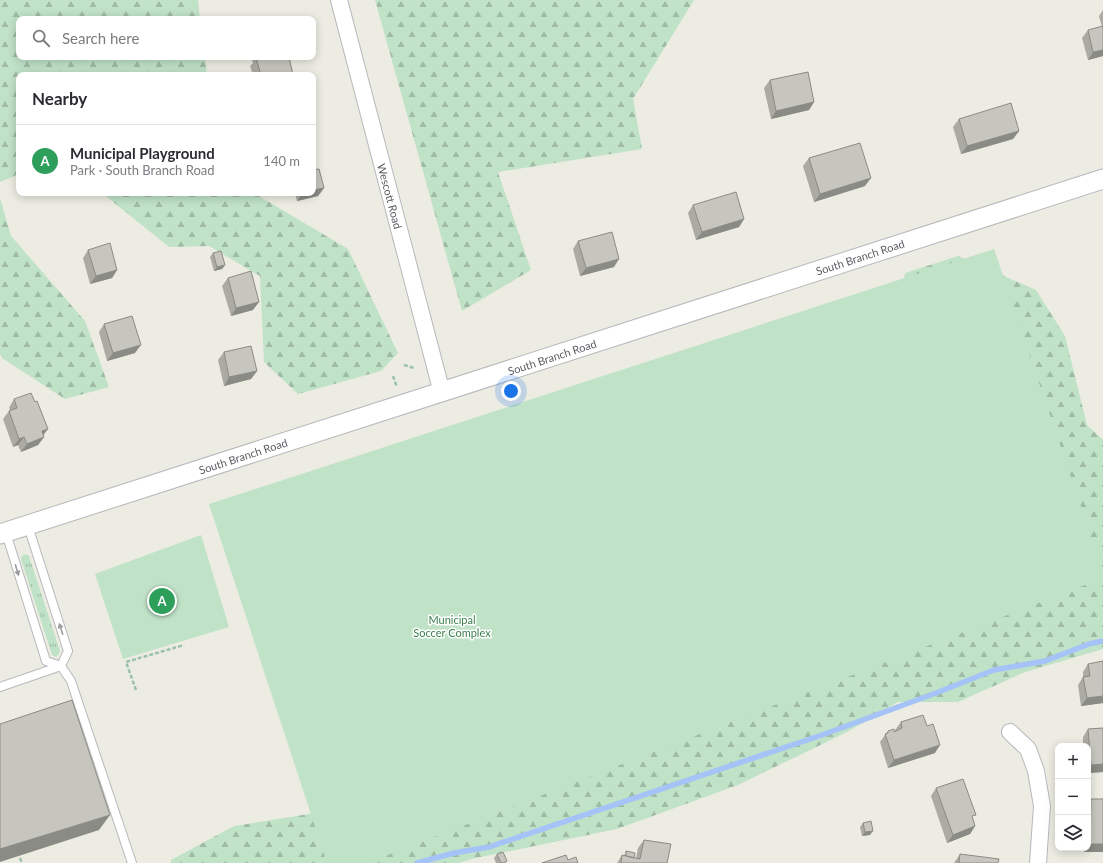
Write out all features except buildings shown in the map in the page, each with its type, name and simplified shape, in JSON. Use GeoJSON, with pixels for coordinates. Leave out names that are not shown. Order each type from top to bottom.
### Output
{"type":"FeatureCollection","features":[{"type":"Feature","properties":{"kind":"street","name":"Wescott Road"},"geometry":{"type":"LineString","coordinates":[[339,0],[442,393]]}},
{"type":"Feature","properties":{"kind":"street","name":"South Branch Road"},"geometry":{"type":"LineString","coordinates":[[3,534],[1103,179]]}},
{"type":"Feature","properties":{"kind":"street"},"geometry":{"type":"LineString","coordinates":[[1010,732],[1028,749],[1036,771],[1042,806],[1038,863]]}},
{"type":"Feature","properties":{"kind":"lane"},"geometry":{"type":"LineString","coordinates":[[0,687],[61,666],[68,651],[28,526]]}},
{"type":"Feature","properties":{"kind":"lane"},"geometry":{"type":"LineString","coordinates":[[3,534],[46,661],[61,666],[71,680],[132,863]]}},
{"type":"Feature","properties":{"kind":"path"},"geometry":{"type":"LineString","coordinates":[[404,365],[414,368]]}},
{"type":"Feature","properties":{"kind":"path"},"geometry":{"type":"LineString","coordinates":[[392,376],[398,389]]}},
{"type":"Feature","properties":{"kind":"path"},"geometry":{"type":"LineString","coordinates":[[136,690],[126,662],[184,645]]}},
{"type":"Feature","properties":{"kind":"path"},"geometry":{"type":"LineString","coordinates":[[20,858],[22,863]]}},
{"type":"Feature","properties":{"kind":"green space"},"geometry":{"type":"Polygon","coordinates":[[[0,0],[198,0],[200,16],[16,16],[16,60],[205,60],[207,72],[16,72],[16,175],[0,182],[0,0]]]}},
{"type":"Feature","properties":{"kind":"green space"},"geometry":{"type":"Polygon","coordinates":[[[375,0],[694,0],[633,99],[642,149],[498,172],[531,270],[462,311],[375,0]]]}},
{"type":"Feature","properties":{"kind":"green space"},"geometry":{"type":"Polygon","coordinates":[[[106,196],[259,196],[348,249],[398,353],[381,371],[298,394],[264,362],[260,276],[209,246],[169,247],[106,196]]]}},
{"type":"Feature","properties":{"kind":"green space"},"geometry":{"type":"Polygon","coordinates":[[[0,198],[11,236],[85,321],[109,387],[65,399],[2,358],[0,354],[0,198]]]}},
{"type":"Feature","properties":{"kind":"green space","name":"Municipal Soccer Complex"},"geometry":{"type":"Polygon","coordinates":[[[994,249],[1103,572],[1103,578],[367,863],[327,863],[209,504],[994,249]]]}},
{"type":"Feature","properties":{"kind":"green space"},"geometry":{"type":"Polygon","coordinates":[[[958,256],[1036,290],[1065,336],[1087,425],[1103,440],[1103,649],[1025,672],[958,702],[898,702],[847,732],[738,785],[617,829],[471,859],[460,863],[171,863],[171,860],[234,826],[328,811],[901,296],[905,273],[958,256]]]}},
{"type":"Feature","properties":{"kind":"green space"},"geometry":{"type":"Polygon","coordinates":[[[201,535],[229,627],[123,659],[95,574],[201,535]]]}},
{"type":"Feature","properties":{"kind":"green space"},"geometry":{"type":"Polygon","coordinates":[[[25,554],[29,556],[60,651],[56,657],[52,655],[21,559],[25,554]]]}},
{"type":"Feature","properties":{"kind":"waterway"},"geometry":{"type":"LineString","coordinates":[[417,863],[454,853],[489,847],[822,735],[994,670],[1045,661],[1089,644],[1103,641]]}},
{"type":"Feature","properties":{"kind":"place","name":"Municipal Playground"},"geometry":{"type":"Point","coordinates":[162,601]}}]}
